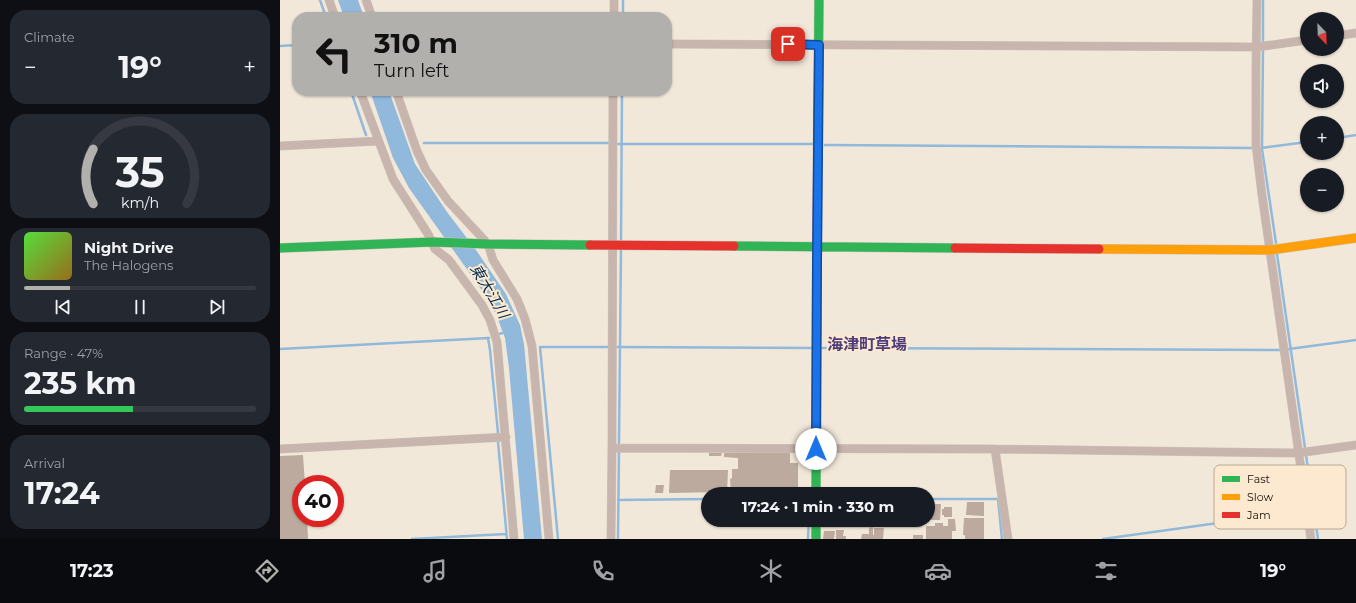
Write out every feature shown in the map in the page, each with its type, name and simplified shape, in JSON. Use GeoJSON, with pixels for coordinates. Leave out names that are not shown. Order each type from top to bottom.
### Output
{"type":"FeatureCollection","features":[{"type":"Feature","properties":{"kind":"street"},"geometry":{"type":"LineString","coordinates":[[329,0],[333,12]]}},
{"type":"Feature","properties":{"kind":"street"},"geometry":{"type":"LineString","coordinates":[[366,0],[370,12]]}},
{"type":"Feature","properties":{"kind":"street"},"geometry":{"type":"LineString","coordinates":[[614,0],[614,12]]}},
{"type":"Feature","properties":{"kind":"street"},"geometry":{"type":"LineString","coordinates":[[816,487],[819,0]]}},
{"type":"Feature","properties":{"kind":"street"},"geometry":{"type":"LineString","coordinates":[[1257,0],[1256,145],[1300,465]]}},
{"type":"Feature","properties":{"kind":"street"},"geometry":{"type":"LineString","coordinates":[[1344,35],[1356,33]]}},
{"type":"Feature","properties":{"kind":"street"},"geometry":{"type":"LineString","coordinates":[[672,44],[1257,47],[1300,41]]}},
{"type":"Feature","properties":{"kind":"street"},"geometry":{"type":"LineString","coordinates":[[362,96],[393,179],[435,242],[435,249],[449,260],[472,290],[490,320],[497,342],[514,539]]}},
{"type":"Feature","properties":{"kind":"street"},"geometry":{"type":"LineString","coordinates":[[398,96],[417,151],[426,170],[448,201],[484,244],[517,299],[525,319],[532,346],[549,539]]}},
{"type":"Feature","properties":{"kind":"street"},"geometry":{"type":"LineString","coordinates":[[611,539],[613,96]]}},
{"type":"Feature","properties":{"kind":"street"},"geometry":{"type":"LineString","coordinates":[[280,146],[378,141]]}},
{"type":"Feature","properties":{"kind":"street"},"geometry":{"type":"LineString","coordinates":[[280,248],[435,242],[484,244],[1270,250],[1356,238]]}},
{"type":"Feature","properties":{"kind":"street"},"geometry":{"type":"LineString","coordinates":[[280,449],[506,437]]}},
{"type":"Feature","properties":{"kind":"street"},"geometry":{"type":"LineString","coordinates":[[612,448],[995,448],[1298,453],[1356,445]]}},
{"type":"Feature","properties":{"kind":"street"},"geometry":{"type":"LineString","coordinates":[[995,448],[1008,539]]}},
{"type":"Feature","properties":{"kind":"street"},"geometry":{"type":"LineString","coordinates":[[816,527],[816,539]]}},
{"type":"Feature","properties":{"kind":"street"},"geometry":{"type":"LineString","coordinates":[[1309,529],[1311,539]]}},
{"type":"Feature","properties":{"kind":"water"},"geometry":{"type":"Polygon","coordinates":[[[338,0],[358,0],[362,12],[342,12],[338,0]]]}},
{"type":"Feature","properties":{"kind":"water","name":"東大江川"},"geometry":{"type":"Polygon","coordinates":[[[372,96],[391,96],[415,164],[447,212],[476,250],[506,294],[520,325],[524,344],[542,539],[524,539],[509,368],[505,338],[496,314],[481,289],[409,188],[393,158],[372,96]]]}},
{"type":"Feature","properties":{"kind":"building"},"geometry":{"type":"Polygon","coordinates":[[[709,453],[722,453],[721,456],[709,456],[709,453]]]}},
{"type":"Feature","properties":{"kind":"building"},"geometry":{"type":"Polygon","coordinates":[[[724,453],[790,453],[790,463],[798,463],[798,487],[731,487],[730,479],[732,478],[732,469],[738,469],[738,458],[724,457],[724,453]]]}},
{"type":"Feature","properties":{"kind":"building"},"geometry":{"type":"Polygon","coordinates":[[[303,455],[304,475],[292,475],[292,527],[307,527],[308,539],[280,539],[280,456],[303,455]]]}},
{"type":"Feature","properties":{"kind":"building"},"geometry":{"type":"Polygon","coordinates":[[[670,470],[728,470],[727,487],[701,487],[701,492],[669,493],[670,470]]]}},
{"type":"Feature","properties":{"kind":"building"},"geometry":{"type":"Polygon","coordinates":[[[656,485],[664,485],[663,493],[655,493],[656,485]]]}},
{"type":"Feature","properties":{"kind":"building"},"geometry":{"type":"Polygon","coordinates":[[[967,502],[984,502],[984,516],[966,515],[967,502]]]}},
{"type":"Feature","properties":{"kind":"building"},"geometry":{"type":"Polygon","coordinates":[[[935,504],[941,504],[940,520],[935,520],[935,504]]]}},
{"type":"Feature","properties":{"kind":"building"},"geometry":{"type":"Polygon","coordinates":[[[944,507],[952,507],[952,517],[944,517],[944,515],[942,515],[942,509],[944,509],[944,507]]]}},
{"type":"Feature","properties":{"kind":"building"},"geometry":{"type":"Polygon","coordinates":[[[964,518],[984,518],[984,539],[965,539],[965,535],[963,535],[964,518]]]}},
{"type":"Feature","properties":{"kind":"building"},"geometry":{"type":"Polygon","coordinates":[[[948,519],[955,519],[956,531],[952,531],[952,539],[926,539],[926,527],[935,527],[935,523],[943,523],[943,526],[948,526],[948,519]]]}},
{"type":"Feature","properties":{"kind":"building"},"geometry":{"type":"Polygon","coordinates":[[[869,527],[873,527],[873,535],[874,528],[884,528],[883,539],[861,539],[862,534],[869,534],[869,527]]]}},
{"type":"Feature","properties":{"kind":"building"},"geometry":{"type":"Polygon","coordinates":[[[836,530],[844,530],[843,536],[846,536],[846,539],[836,539],[836,530]]]}},
{"type":"Feature","properties":{"kind":"building"},"geometry":{"type":"Polygon","coordinates":[[[824,531],[835,531],[834,539],[823,539],[824,531]]]}},
{"type":"Feature","properties":{"kind":"building"},"geometry":{"type":"Polygon","coordinates":[[[913,535],[923,535],[923,539],[913,539],[913,535]]]}},
{"type":"Feature","properties":{"kind":"waterway"},"geometry":{"type":"LineString","coordinates":[[320,0],[324,12]]}},
{"type":"Feature","properties":{"kind":"waterway"},"geometry":{"type":"LineString","coordinates":[[623,0],[623,12]]}},
{"type":"Feature","properties":{"kind":"waterway"},"geometry":{"type":"LineString","coordinates":[[1263,0],[1263,42]]}},
{"type":"Feature","properties":{"kind":"waterway"},"geometry":{"type":"LineString","coordinates":[[280,46],[292,45]]}},
{"type":"Feature","properties":{"kind":"waterway"},"geometry":{"type":"LineString","coordinates":[[1263,49],[1262,149],[1276,243]]}},
{"type":"Feature","properties":{"kind":"waterway"},"geometry":{"type":"LineString","coordinates":[[353,96],[366,135]]}},
{"type":"Feature","properties":{"kind":"waterway"},"geometry":{"type":"LineString","coordinates":[[621,240],[622,96]]}},
{"type":"Feature","properties":{"kind":"waterway"},"geometry":{"type":"LineString","coordinates":[[1344,137],[1356,135]]}},
{"type":"Feature","properties":{"kind":"waterway"},"geometry":{"type":"LineString","coordinates":[[424,143],[609,143]]}},
{"type":"Feature","properties":{"kind":"waterway"},"geometry":{"type":"LineString","coordinates":[[1261,148],[1300,143]]}},
{"type":"Feature","properties":{"kind":"waterway"},"geometry":{"type":"LineString","coordinates":[[618,144],[813,144]]}},
{"type":"Feature","properties":{"kind":"waterway"},"geometry":{"type":"LineString","coordinates":[[825,145],[1252,148]]}},
{"type":"Feature","properties":{"kind":"waterway"},"geometry":{"type":"LineString","coordinates":[[619,443],[621,249]]}},
{"type":"Feature","properties":{"kind":"waterway"},"geometry":{"type":"LineString","coordinates":[[1277,254],[1305,448]]}},
{"type":"Feature","properties":{"kind":"waterway"},"geometry":{"type":"LineString","coordinates":[[499,334],[506,332]]}},
{"type":"Feature","properties":{"kind":"waterway"},"geometry":{"type":"LineString","coordinates":[[488,338],[498,433]]}},
{"type":"Feature","properties":{"kind":"waterway"},"geometry":{"type":"LineString","coordinates":[[280,349],[489,338]]}},
{"type":"Feature","properties":{"kind":"waterway"},"geometry":{"type":"LineString","coordinates":[[1289,349],[1356,340]]}},
{"type":"Feature","properties":{"kind":"waterway"},"geometry":{"type":"LineString","coordinates":[[558,539],[540,347],[609,347]]}},
{"type":"Feature","properties":{"kind":"waterway"},"geometry":{"type":"LineString","coordinates":[[616,347],[811,348]]}},
{"type":"Feature","properties":{"kind":"waterway"},"geometry":{"type":"LineString","coordinates":[[823,348],[1280,350]]}},
{"type":"Feature","properties":{"kind":"waterway"},"geometry":{"type":"LineString","coordinates":[[498,442],[507,539]]}},
{"type":"Feature","properties":{"kind":"waterway"},"geometry":{"type":"LineString","coordinates":[[618,539],[619,450]]}},
{"type":"Feature","properties":{"kind":"waterway"},"geometry":{"type":"LineString","coordinates":[[1306,455],[1307,465]]}},
{"type":"Feature","properties":{"kind":"waterway"},"geometry":{"type":"LineString","coordinates":[[618,500],[701,499]]}},
{"type":"Feature","properties":{"kind":"waterway"},"geometry":{"type":"LineString","coordinates":[[935,499],[998,499],[1002,539]]}},
{"type":"Feature","properties":{"kind":"waterway"},"geometry":{"type":"LineString","coordinates":[[1103,539],[1214,524]]}},
{"type":"Feature","properties":{"kind":"waterway"},"geometry":{"type":"LineString","coordinates":[[808,539],[809,527]]}},
{"type":"Feature","properties":{"kind":"waterway"},"geometry":{"type":"LineString","coordinates":[[1317,529],[1318,539]]}},
{"type":"Feature","properties":{"kind":"waterway"},"geometry":{"type":"LineString","coordinates":[[412,539],[506,534]]}},
{"type":"Feature","properties":{"kind":"traffic: fast"},"geometry":{"type":"LineString","coordinates":[[818,111],[819,0]]}},
{"type":"Feature","properties":{"kind":"traffic: fast"},"geometry":{"type":"LineString","coordinates":[[280,248],[432,242],[590,245]]}},
{"type":"Feature","properties":{"kind":"traffic: fast"},"geometry":{"type":"LineString","coordinates":[[816,487],[817,245]]}},
{"type":"Feature","properties":{"kind":"traffic: fast"},"geometry":{"type":"LineString","coordinates":[[734,246],[955,248]]}},
{"type":"Feature","properties":{"kind":"traffic: fast"},"geometry":{"type":"LineString","coordinates":[[816,527],[816,539]]}},
{"type":"Feature","properties":{"kind":"traffic: slow"},"geometry":{"type":"LineString","coordinates":[[1099,249],[1270,250],[1356,238]]}},
{"type":"Feature","properties":{"kind":"traffic: jam"},"geometry":{"type":"LineString","coordinates":[[817,245],[818,111]]}},
{"type":"Feature","properties":{"kind":"traffic: jam"},"geometry":{"type":"LineString","coordinates":[[590,245],[734,246]]}},
{"type":"Feature","properties":{"kind":"traffic: jam"},"geometry":{"type":"LineString","coordinates":[[955,248],[1099,249]]}},
{"type":"Feature","properties":{"kind":"district","name":"海津町草場"},"geometry":{"type":"Point","coordinates":[867,344]}},
{"type":"Feature","properties":{"kind":"route"},"geometry":{"type":"LineString","coordinates":[[788,44],[819,45],[816,449]]}}]}
